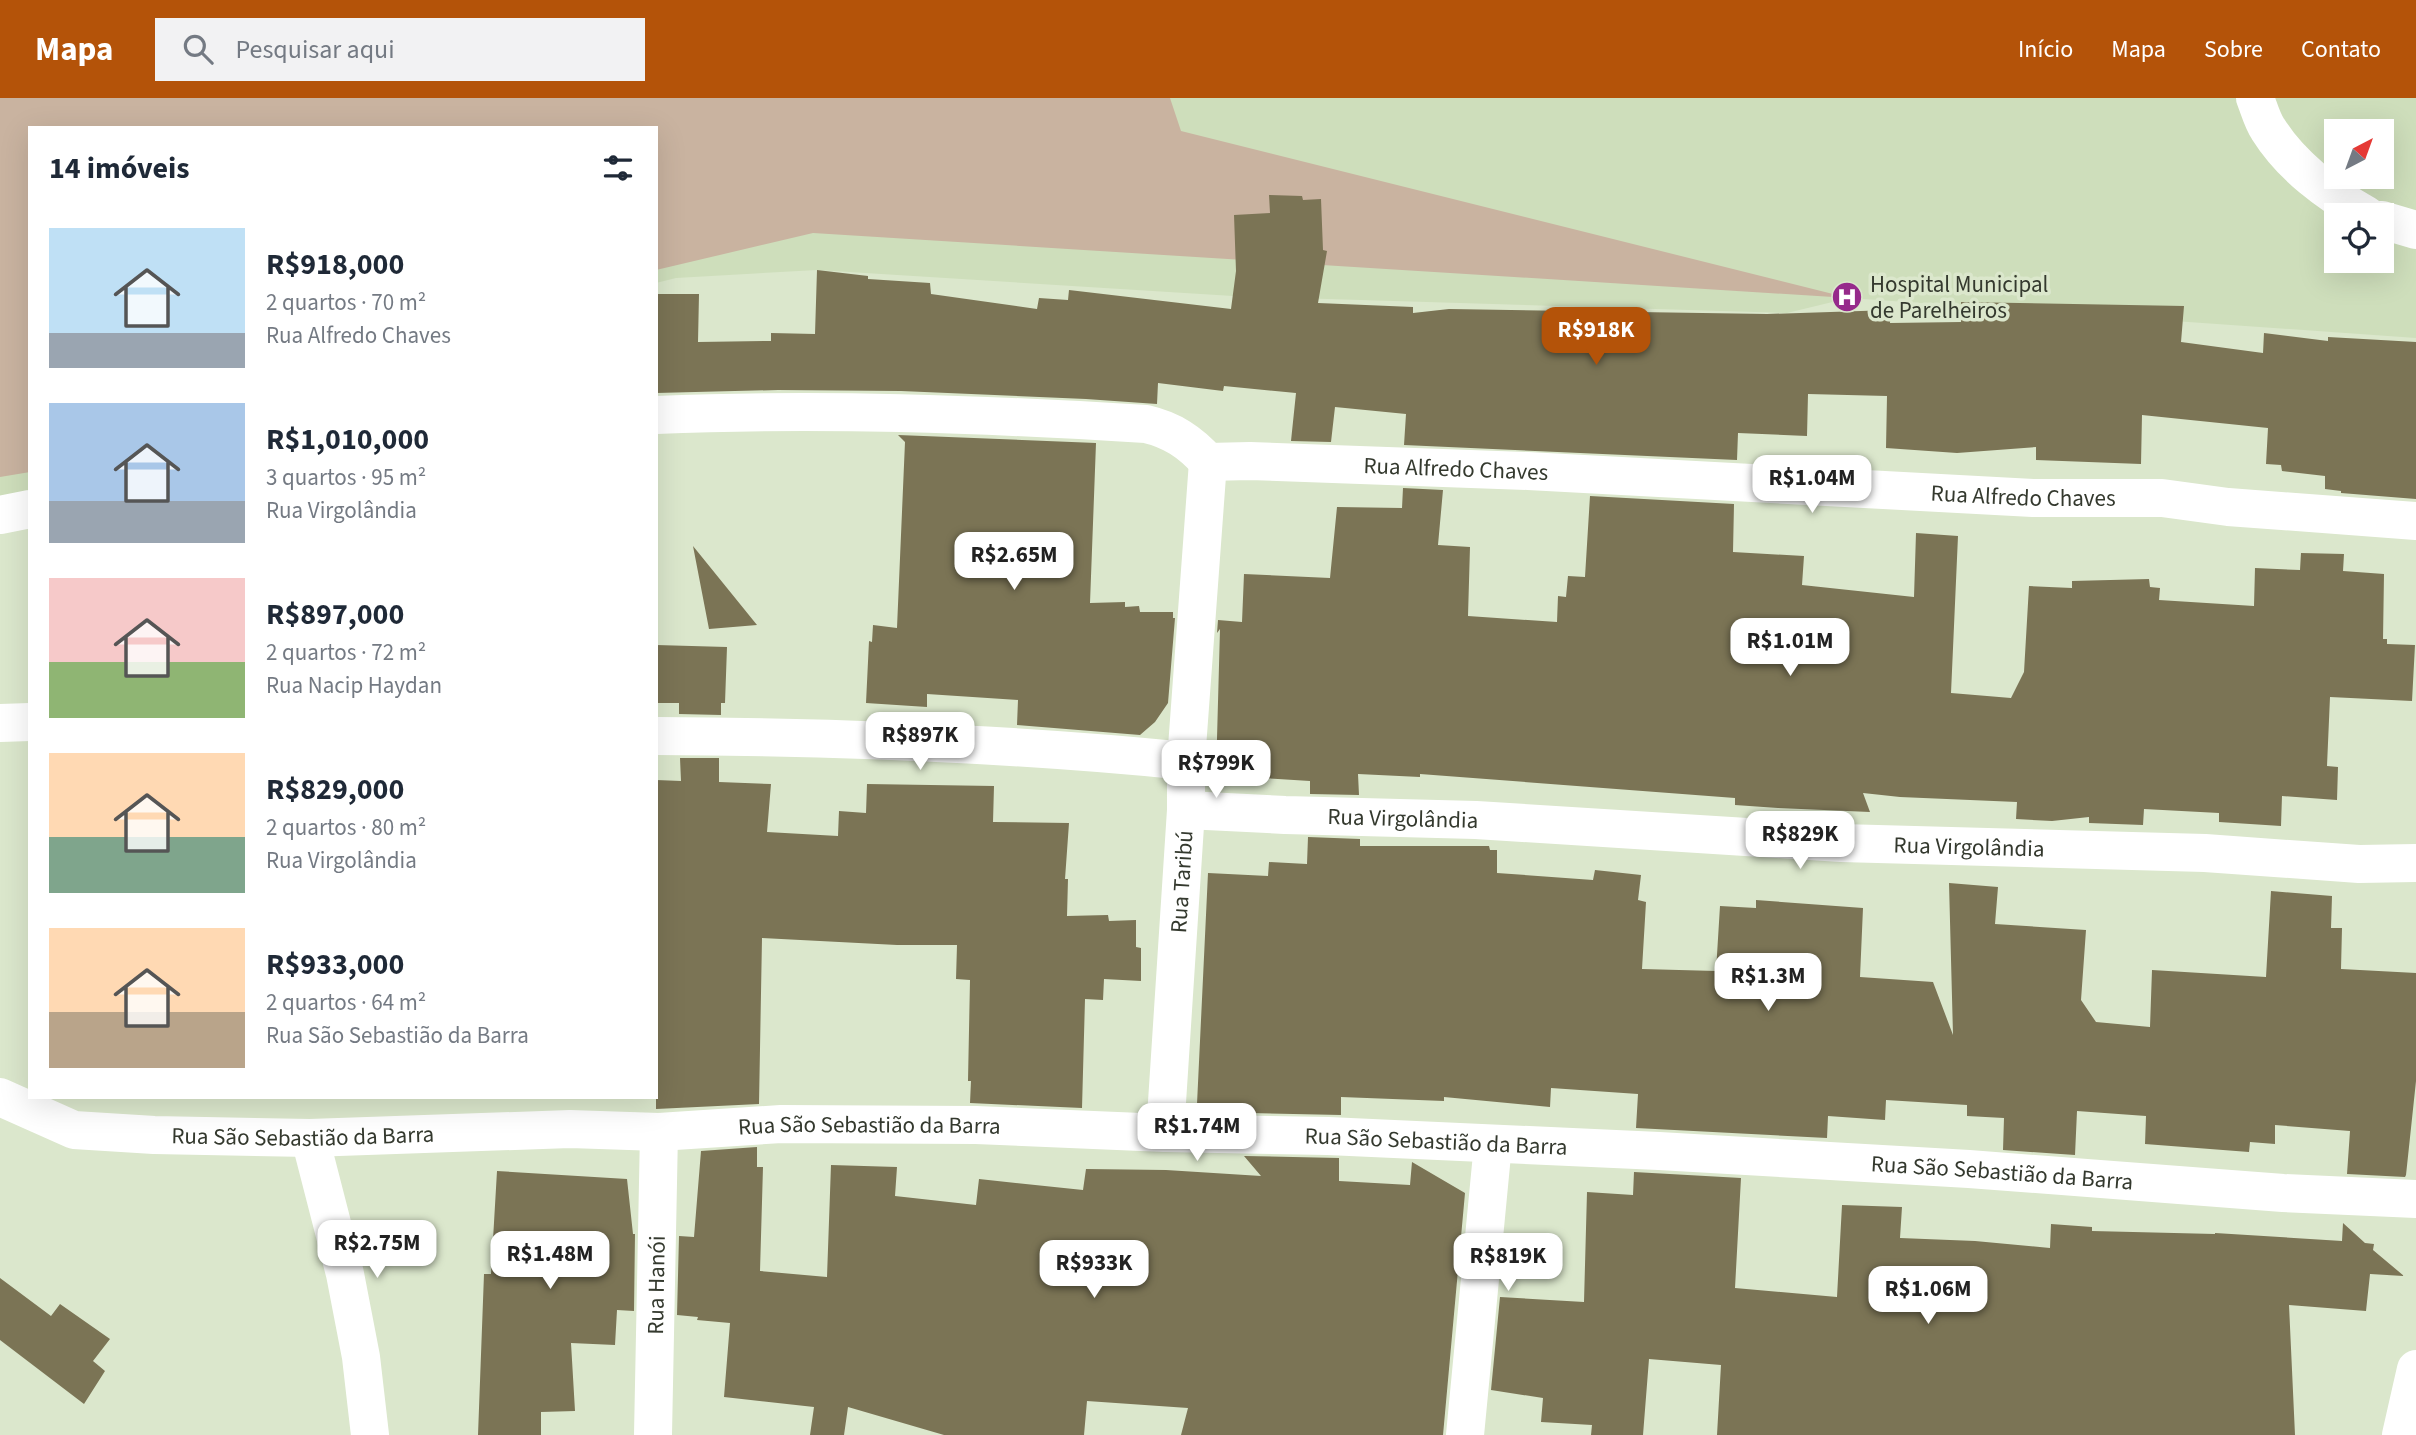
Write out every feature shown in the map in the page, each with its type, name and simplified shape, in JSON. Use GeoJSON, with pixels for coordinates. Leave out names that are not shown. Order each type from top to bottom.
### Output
{"type":"FeatureCollection","features":[{"type":"Feature","properties":{"kind":"street"},"geometry":{"type":"LineString","coordinates":[[2255,98],[2267,127],[2294,162],[2333,196],[2345,203]]}},
{"type":"Feature","properties":{"kind":"street"},"geometry":{"type":"LineString","coordinates":[[2394,224],[2416,230]]}},
{"type":"Feature","properties":{"kind":"street"},"geometry":{"type":"LineString","coordinates":[[658,415],[738,411],[853,412],[1146,424],[1167,429],[1185,440],[1208,462]]}},
{"type":"Feature","properties":{"kind":"street","name":"Rua Alfredo Chaves"},"geometry":{"type":"LineString","coordinates":[[1208,462],[1250,461],[1528,471],[2034,498],[2162,498],[2228,507],[2416,521]]}},
{"type":"Feature","properties":{"kind":"street","name":"Rua Taribú"},"geometry":{"type":"LineString","coordinates":[[1165,1133],[1186,810],[1186,761],[1208,462]]}},
{"type":"Feature","properties":{"kind":"street"},"geometry":{"type":"LineString","coordinates":[[0,515],[28,509]]}},
{"type":"Feature","properties":{"kind":"street"},"geometry":{"type":"LineString","coordinates":[[0,723],[28,722]]}},
{"type":"Feature","properties":{"kind":"street"},"geometry":{"type":"LineString","coordinates":[[658,736],[874,740],[1088,751],[1186,761]]}},
{"type":"Feature","properties":{"kind":"street","name":"Rua Virgolândia"},"geometry":{"type":"LineString","coordinates":[[1186,810],[1298,816],[1476,820],[1841,843],[2204,853],[2359,863],[2416,863]]}},
{"type":"Feature","properties":{"kind":"street","name":"Rua São Sebastião da Barra"},"geometry":{"type":"LineString","coordinates":[[0,1097],[74,1130],[223,1137],[310,1138],[570,1129],[659,1132],[807,1124],[976,1125],[1328,1136],[1659,1151],[1969,1169],[2283,1193],[2416,1199]]}},
{"type":"Feature","properties":{"kind":"street","name":"Rua Hanói"},"geometry":{"type":"LineString","coordinates":[[653,1435],[659,1132]]}},
{"type":"Feature","properties":{"kind":"street"},"geometry":{"type":"LineString","coordinates":[[310,1138],[345,1274],[361,1357],[370,1435]]}},
{"type":"Feature","properties":{"kind":"street"},"geometry":{"type":"LineString","coordinates":[[1465,1435],[1493,1144]]}},
{"type":"Feature","properties":{"kind":"street"},"geometry":{"type":"LineString","coordinates":[[2401,1435],[2416,1368]]}},
{"type":"Feature","properties":{"kind":"shaded area","name":"Hospital Municipal de Parelheiros"},"geometry":{"type":"Polygon","coordinates":[[[0,98],[2416,98],[2416,338],[1849,298],[1787,313],[1233,296],[817,270],[676,278],[658,282],[658,126],[28,126],[28,491],[0,497],[0,98]]]}},
{"type":"Feature","properties":{"kind":"shaded area"},"geometry":{"type":"Polygon","coordinates":[[[0,98],[1170,98],[1181,131],[1849,298],[813,233],[658,270],[658,126],[28,126],[28,472],[0,477],[0,98]]]}},
{"type":"Feature","properties":{"kind":"building"},"geometry":{"type":"Polygon","coordinates":[[[1269,195],[1302,196],[1303,200],[1321,199],[1323,250],[1327,251],[1318,303],[1413,307],[1413,313],[1449,309],[1767,314],[1891,310],[1890,323],[1961,322],[1961,302],[2184,306],[2181,342],[2263,353],[2264,333],[2328,341],[2328,337],[2416,342],[2416,499],[2341,493],[2325,489],[2325,476],[2282,471],[2281,465],[2266,464],[2268,428],[2142,415],[2141,464],[2036,460],[2036,447],[1957,453],[1886,448],[1887,396],[1808,394],[1807,436],[1738,433],[1737,460],[1404,445],[1406,414],[1335,407],[1331,442],[1291,441],[1296,393],[1224,386],[1223,391],[1158,383],[1157,404],[901,391],[658,393],[658,294],[699,294],[698,342],[771,341],[771,333],[815,334],[817,270],[868,276],[868,279],[930,283],[931,294],[1037,309],[1039,298],[1068,300],[1069,290],[1231,309],[1236,271],[1234,215],[1270,213],[1269,195]]]}},
{"type":"Feature","properties":{"kind":"building"},"geometry":{"type":"Polygon","coordinates":[[[898,435],[1096,443],[1090,603],[1125,602],[1125,607],[1139,606],[1140,612],[1173,612],[1175,618],[1168,703],[1155,722],[1140,735],[1017,725],[1018,700],[927,694],[927,707],[866,703],[869,641],[872,642],[873,625],[897,628],[905,442],[898,435]]]}},
{"type":"Feature","properties":{"kind":"building"},"geometry":{"type":"Polygon","coordinates":[[[1403,488],[1443,490],[1438,545],[1470,547],[1468,616],[1557,622],[1558,596],[1566,597],[1568,576],[1585,577],[1590,496],[1734,504],[1733,552],[1804,556],[1802,585],[1914,597],[1916,533],[1958,536],[1951,693],[2011,698],[2024,672],[2029,586],[2072,588],[2072,581],[2149,579],[2150,587],[2160,588],[2159,600],[2254,606],[2255,568],[2300,570],[2301,553],[2344,554],[2343,571],[2384,574],[2383,639],[2387,639],[2387,644],[2415,645],[2412,701],[2330,697],[2327,766],[2338,767],[2337,800],[2282,796],[2281,826],[2219,822],[2219,813],[2144,809],[2143,825],[2089,823],[2089,817],[2052,821],[2016,819],[2017,802],[1863,793],[1870,812],[1778,808],[1735,805],[1735,798],[1420,774],[1420,777],[1358,774],[1359,795],[1310,794],[1310,781],[1216,775],[1220,629],[1217,633],[1218,620],[1242,622],[1244,574],[1330,578],[1337,507],[1402,508],[1403,488]]]}},
{"type":"Feature","properties":{"kind":"building"},"geometry":{"type":"Polygon","coordinates":[[[693,546],[757,625],[709,629],[693,546]]]}},
{"type":"Feature","properties":{"kind":"building"},"geometry":{"type":"Polygon","coordinates":[[[658,645],[727,647],[725,703],[721,703],[721,715],[679,714],[679,703],[658,703],[658,645]]]}},
{"type":"Feature","properties":{"kind":"building"},"geometry":{"type":"Polygon","coordinates":[[[680,758],[719,758],[719,782],[771,784],[767,832],[838,836],[839,811],[866,813],[867,784],[994,786],[993,822],[1069,823],[1065,879],[1068,879],[1067,916],[1108,915],[1109,921],[1136,920],[1136,947],[1141,948],[1141,981],[1104,979],[1103,1000],[1085,999],[1082,1108],[970,1103],[970,980],[956,979],[957,945],[897,945],[762,938],[759,1104],[656,1109],[658,780],[681,781],[680,758]]]}},
{"type":"Feature","properties":{"kind":"building"},"geometry":{"type":"Polygon","coordinates":[[[1308,837],[1360,839],[1360,846],[1489,846],[1490,850],[1497,850],[1497,873],[1593,880],[1595,870],[1641,875],[1638,900],[1646,902],[1642,969],[1716,971],[1720,906],[1756,908],[1756,900],[1863,908],[1860,977],[1933,982],[1953,1035],[1949,883],[1998,887],[1995,924],[2086,930],[2081,1000],[2096,1022],[2150,1027],[2152,970],[2266,977],[2271,891],[2332,896],[2331,928],[2342,928],[2341,969],[2416,973],[2416,1081],[2406,1175],[2347,1174],[2350,1131],[2275,1125],[2275,1144],[2250,1142],[2249,1152],[2145,1144],[2146,1116],[2077,1111],[2075,1155],[2003,1150],[2004,1118],[1967,1116],[1967,1105],[1886,1100],[1885,1120],[1828,1116],[1827,1138],[1636,1128],[1638,1094],[1551,1088],[1550,1107],[1444,1097],[1444,1101],[1341,1097],[1341,1115],[1204,1112],[1197,1104],[1208,873],[1268,876],[1269,862],[1307,864],[1308,837]]]}},
{"type":"Feature","properties":{"kind":"building"},"geometry":{"type":"Polygon","coordinates":[[[757,1147],[757,1167],[763,1167],[760,1271],[827,1277],[831,1165],[897,1167],[895,1196],[976,1205],[979,1179],[1083,1190],[1086,1169],[1166,1170],[1261,1176],[1244,1156],[1339,1158],[1339,1181],[1410,1185],[1412,1162],[1465,1193],[1443,1435],[1181,1435],[1188,1408],[1087,1401],[1084,1435],[944,1435],[848,1407],[844,1435],[810,1435],[814,1407],[724,1397],[730,1323],[677,1315],[679,1236],[694,1237],[701,1151],[757,1147]]]}},
{"type":"Feature","properties":{"kind":"building"},"geometry":{"type":"Polygon","coordinates":[[[497,1171],[627,1179],[635,1234],[634,1311],[617,1310],[615,1345],[571,1343],[575,1411],[541,1412],[541,1435],[478,1435],[484,1274],[491,1274],[497,1171]]]}},
{"type":"Feature","properties":{"kind":"building"},"geometry":{"type":"Polygon","coordinates":[[[1634,1172],[1741,1178],[1735,1288],[1837,1297],[1842,1205],[1902,1207],[1900,1238],[2050,1248],[2051,1224],[2092,1227],[2092,1231],[2215,1233],[2342,1241],[2343,1223],[2365,1243],[2374,1244],[2373,1250],[2404,1276],[2370,1274],[2366,1311],[2289,1305],[2295,1435],[1717,1435],[1721,1365],[1649,1359],[1643,1435],[1591,1435],[1592,1425],[1541,1422],[1543,1398],[1491,1390],[1500,1297],[1584,1302],[1587,1192],[1633,1195],[1634,1172]]]}},
{"type":"Feature","properties":{"kind":"building"},"geometry":{"type":"Polygon","coordinates":[[[0,1278],[51,1316],[60,1304],[110,1339],[93,1361],[105,1371],[84,1404],[0,1340],[0,1278]]]}},
{"type":"Feature","properties":{"kind":"place","name":"Hospital Municipal de Parelheiros"},"geometry":{"type":"Point","coordinates":[1847,297]}}]}
